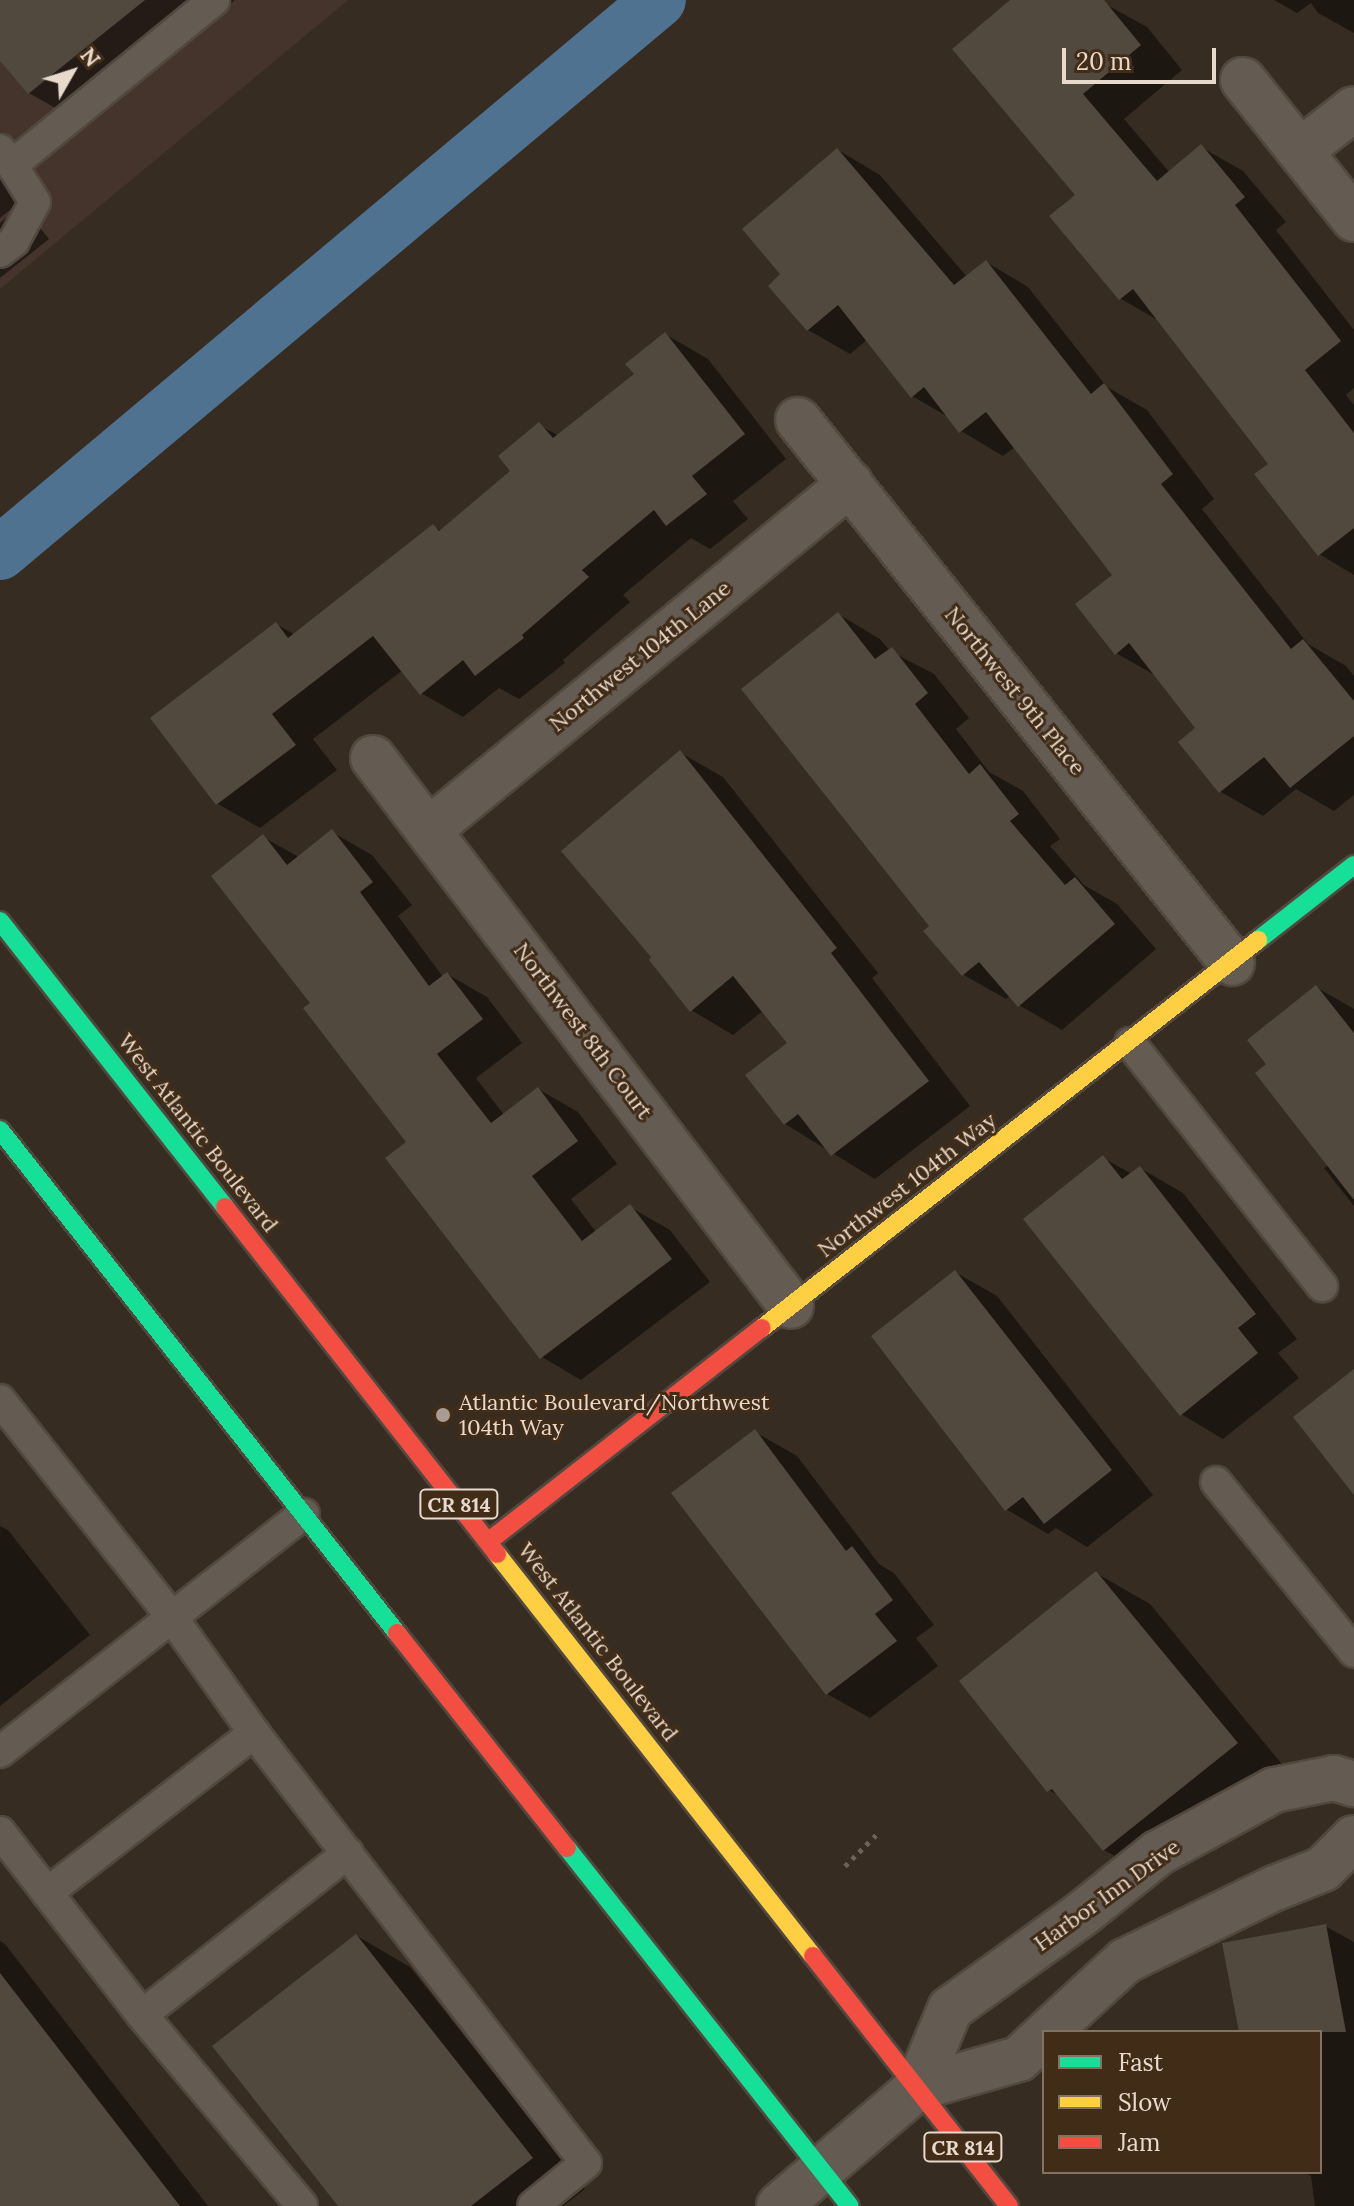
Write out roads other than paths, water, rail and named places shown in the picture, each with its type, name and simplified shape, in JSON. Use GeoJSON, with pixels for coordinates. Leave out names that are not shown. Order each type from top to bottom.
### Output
{"type":"FeatureCollection","features":[{"type":"Feature","properties":{"kind":"main road","name":"Northwest 104th Way"},"geometry":{"type":"LineString","coordinates":[[489,1541],[1354,865]]}},
{"type":"Feature","properties":{"kind":"main road","name":"West Atlantic Boulevard"},"geometry":{"type":"LineString","coordinates":[[0,921],[1009,2206]]}},
{"type":"Feature","properties":{"kind":"main road"},"geometry":{"type":"LineString","coordinates":[[0,1130],[850,2206]]}},
{"type":"Feature","properties":{"kind":"street"},"geometry":{"type":"LineString","coordinates":[[1243,80],[1354,219]]}},
{"type":"Feature","properties":{"kind":"street"},"geometry":{"type":"LineString","coordinates":[[1300,151],[1354,109]]}},
{"type":"Feature","properties":{"kind":"street","name":"Northwest 9th Place"},"geometry":{"type":"LineString","coordinates":[[798,420],[1232,963]]}},
{"type":"Feature","properties":{"kind":"street","name":"Northwest 104th Lane"},"geometry":{"type":"LineString","coordinates":[[430,829],[850,484]]}},
{"type":"Feature","properties":{"kind":"street","name":"Northwest 8th Court"},"geometry":{"type":"LineString","coordinates":[[373,758],[791,1306]]}},
{"type":"Feature","properties":{"kind":"street","name":"Harbor Inn Drive"},"geometry":{"type":"LineString","coordinates":[[917,2088],[950,2009],[1083,1913],[1158,1853],[1274,1790],[1334,1778],[1354,1784]]}},
{"type":"Feature","properties":{"kind":"street","name":"Harbor Inn Drive"},"geometry":{"type":"LineString","coordinates":[[1050,2030],[1125,1961],[1275,1888],[1323,1869],[1354,1838]]}},
{"type":"Feature","properties":{"kind":"street"},"geometry":{"type":"LineString","coordinates":[[1083,1913],[1125,1961]]}},
{"type":"Feature","properties":{"kind":"street","name":"Harbor Inn Drive"},"geometry":{"type":"LineString","coordinates":[[779,2206],[917,2088],[1019,2059],[1042,2038]]}},
{"type":"Feature","properties":{"kind":"lane"},"geometry":{"type":"LineString","coordinates":[[0,252],[14,241],[35,202],[6,158],[214,0]]}},
{"type":"Feature","properties":{"kind":"lane"},"geometry":{"type":"LineString","coordinates":[[1130,1043],[1322,1286]]}},
{"type":"Feature","properties":{"kind":"lane"},"geometry":{"type":"LineString","coordinates":[[0,1400],[171,1616],[254,1733],[586,2163],[533,2206]]}},
{"type":"Feature","properties":{"kind":"lane"},"geometry":{"type":"LineString","coordinates":[[1216,1482],[1354,1652]]}},
{"type":"Feature","properties":{"kind":"lane"},"geometry":{"type":"LineString","coordinates":[[0,1752],[304,1514]]}},
{"type":"Feature","properties":{"kind":"lane"},"geometry":{"type":"LineString","coordinates":[[47,1893],[254,1733]]}},
{"type":"Feature","properties":{"kind":"lane"},"geometry":{"type":"LineString","coordinates":[[0,1832],[142,2015],[302,2206]]}},
{"type":"Feature","properties":{"kind":"lane"},"geometry":{"type":"LineString","coordinates":[[142,2015],[348,1853]]}},
{"type":"Feature","properties":{"kind":"waterway"},"geometry":{"type":"LineString","coordinates":[[0,553],[659,0]]}},
{"type":"Feature","properties":{"kind":"place","name":"Atlantic Boulevard/Northwest 104th Way"},"geometry":{"type":"Point","coordinates":[443,1415]}}]}
